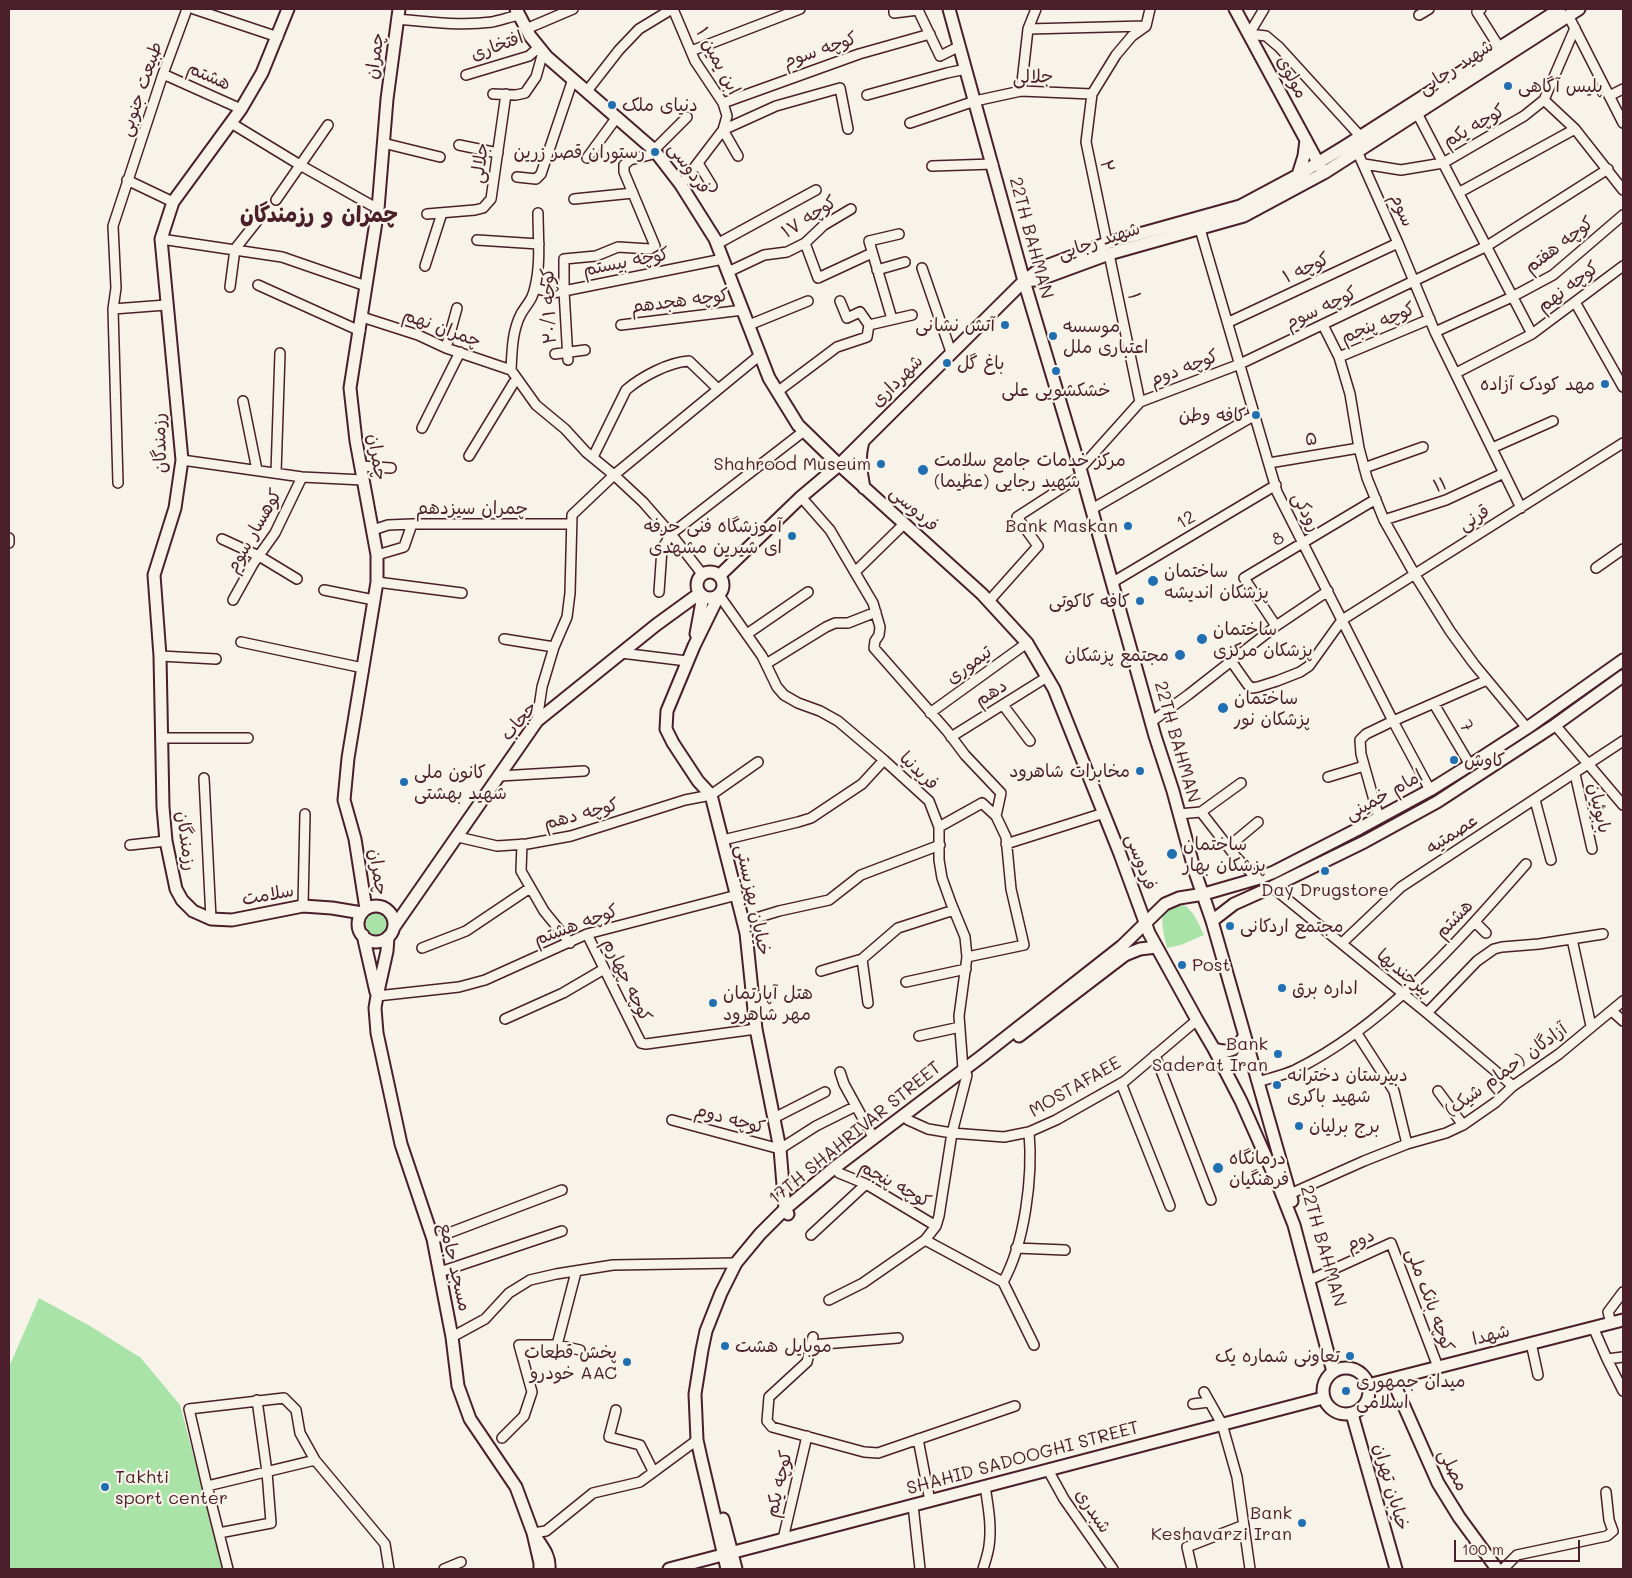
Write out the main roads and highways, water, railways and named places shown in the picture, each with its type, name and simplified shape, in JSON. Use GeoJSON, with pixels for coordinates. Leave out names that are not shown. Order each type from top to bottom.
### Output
{"type":"FeatureCollection","features":[{"type":"Feature","properties":{"kind":"place","name":"پلیس آگاهی"},"geometry":{"type":"Point","coordinates":[1508,86]}},
{"type":"Feature","properties":{"kind":"place","name":"دنیای ملک"},"geometry":{"type":"Point","coordinates":[612,105]}},
{"type":"Feature","properties":{"kind":"place","name":"رستوران قصر زرین"},"geometry":{"type":"Point","coordinates":[655,152]}},
{"type":"Feature","properties":{"kind":"place","name":"آتش نشانی"},"geometry":{"type":"Point","coordinates":[1005,325]}},
{"type":"Feature","properties":{"kind":"place","name":"موسسه اعتباری ملل"},"geometry":{"type":"Point","coordinates":[1053,336]}},
{"type":"Feature","properties":{"kind":"place","name":"باغ گل"},"geometry":{"type":"Point","coordinates":[947,363]}},
{"type":"Feature","properties":{"kind":"place","name":"خشکشویی علی"},"geometry":{"type":"Point","coordinates":[1056,371]}},
{"type":"Feature","properties":{"kind":"place","name":"مهد کودک آزاده"},"geometry":{"type":"Point","coordinates":[1605,384]}},
{"type":"Feature","properties":{"kind":"place","name":"کافه وطن"},"geometry":{"type":"Point","coordinates":[1256,415]}},
{"type":"Feature","properties":{"kind":"place","name":"Shahrood Museum"},"geometry":{"type":"Point","coordinates":[881,464]}},
{"type":"Feature","properties":{"kind":"place","name":"مرکز خدمات جامع سلامت شهید رجایی (عظیما)"},"geometry":{"type":"Point","coordinates":[923,470]}},
{"type":"Feature","properties":{"kind":"place","name":"Bank Maskan"},"geometry":{"type":"Point","coordinates":[1128,526]}},
{"type":"Feature","properties":{"kind":"place","name":"آموزشگاه فنی حرفه ای شیرین مشهدی"},"geometry":{"type":"Point","coordinates":[792,536]}},
{"type":"Feature","properties":{"kind":"place","name":"ساختمان پزشکان اندیشه"},"geometry":{"type":"Point","coordinates":[1153,581]}},
{"type":"Feature","properties":{"kind":"place","name":"کافه کاکوتی"},"geometry":{"type":"Point","coordinates":[1140,601]}},
{"type":"Feature","properties":{"kind":"place","name":"ساختمان پزشکان مرکزی"},"geometry":{"type":"Point","coordinates":[1202,639]}},
{"type":"Feature","properties":{"kind":"place","name":"مجتمع پزشکان"},"geometry":{"type":"Point","coordinates":[1180,655]}},
{"type":"Feature","properties":{"kind":"place","name":"ساختمان پزشکان نور"},"geometry":{"type":"Point","coordinates":[1223,708]}},
{"type":"Feature","properties":{"kind":"place","name":"کاوش"},"geometry":{"type":"Point","coordinates":[1454,760]}},
{"type":"Feature","properties":{"kind":"place","name":"مخابرات شاهرود"},"geometry":{"type":"Point","coordinates":[1140,771]}},
{"type":"Feature","properties":{"kind":"place","name":"کانون ملی شهید بهشتی"},"geometry":{"type":"Point","coordinates":[404,782]}},
{"type":"Feature","properties":{"kind":"place","name":"ساختمان پزشکان بهار"},"geometry":{"type":"Point","coordinates":[1172,854]}},
{"type":"Feature","properties":{"kind":"place","name":"Day Drugstore"},"geometry":{"type":"Point","coordinates":[1325,871]}},
{"type":"Feature","properties":{"kind":"place","name":"مجتمع اردکانی"},"geometry":{"type":"Point","coordinates":[1230,926]}},
{"type":"Feature","properties":{"kind":"place","name":"Post"},"geometry":{"type":"Point","coordinates":[1182,965]}},
{"type":"Feature","properties":{"kind":"place","name":"اداره برق"},"geometry":{"type":"Point","coordinates":[1282,988]}},
{"type":"Feature","properties":{"kind":"place","name":"هتل آپارتمان مهر شاهرود"},"geometry":{"type":"Point","coordinates":[713,1003]}},
{"type":"Feature","properties":{"kind":"place","name":"Bank Saderat Iran"},"geometry":{"type":"Point","coordinates":[1278,1054]}},
{"type":"Feature","properties":{"kind":"place","name":"دبیرستان دخترانه شهید باکری"},"geometry":{"type":"Point","coordinates":[1277,1085]}},
{"type":"Feature","properties":{"kind":"place","name":"برج برلیان"},"geometry":{"type":"Point","coordinates":[1299,1126]}},
{"type":"Feature","properties":{"kind":"place","name":"درمانگاه فرهنگیان"},"geometry":{"type":"Point","coordinates":[1218,1168]}},
{"type":"Feature","properties":{"kind":"place","name":"موبایل هشت"},"geometry":{"type":"Point","coordinates":[725,1346]}},
{"type":"Feature","properties":{"kind":"place","name":"تعاونی شماره یک"},"geometry":{"type":"Point","coordinates":[1350,1356]}},
{"type":"Feature","properties":{"kind":"place","name":"پخش قطعات خودرو AAC"},"geometry":{"type":"Point","coordinates":[627,1362]}},
{"type":"Feature","properties":{"kind":"place","name":"میدان جمهوری اسلامی"},"geometry":{"type":"Point","coordinates":[1346,1391]}},
{"type":"Feature","properties":{"kind":"place","name":"Takhti sport center"},"geometry":{"type":"Point","coordinates":[105,1487]}},
{"type":"Feature","properties":{"kind":"place","name":"Bank Keshavarzi Iran"},"geometry":{"type":"Point","coordinates":[1302,1523]}},
{"type":"Feature","properties":{"kind":"district","name":"چمران و رزمندگان"},"geometry":{"type":"Point","coordinates":[319,215]}}]}
